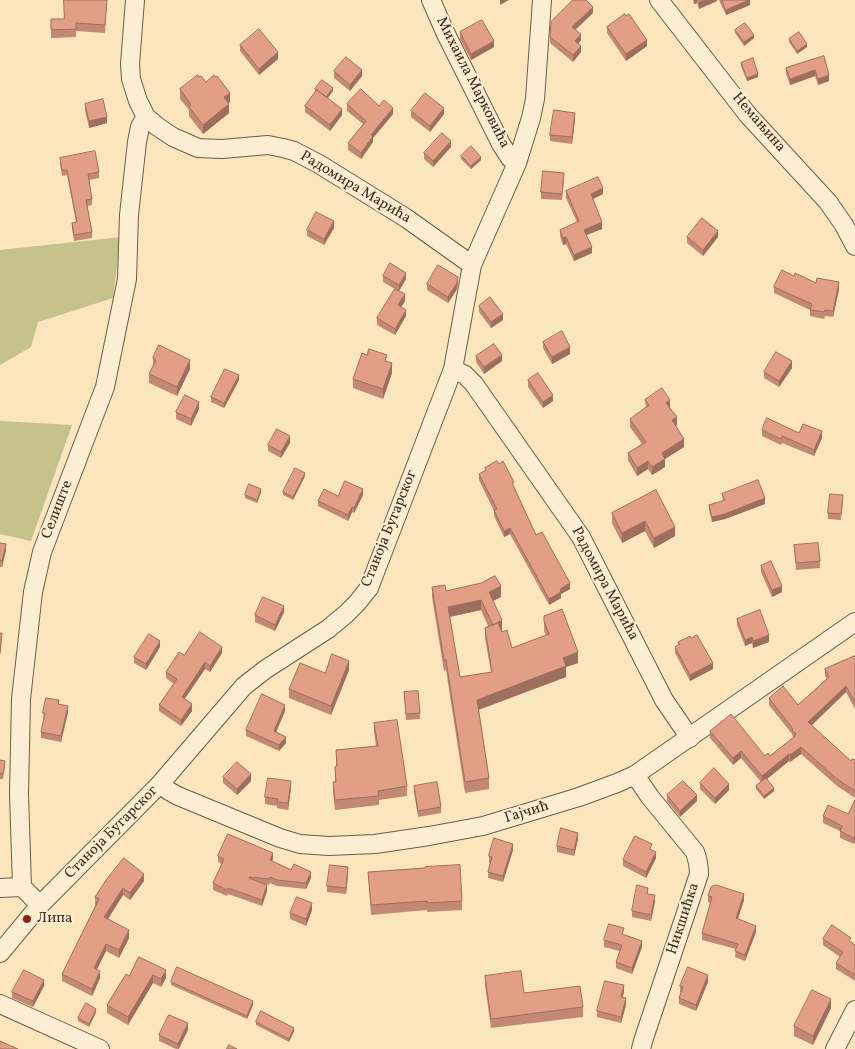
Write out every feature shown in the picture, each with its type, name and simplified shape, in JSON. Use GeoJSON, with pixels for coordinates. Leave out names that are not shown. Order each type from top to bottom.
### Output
{"type":"FeatureCollection","features":[{"type":"Feature","properties":{"kind":"street","name":"Радомира Марића"},"geometry":{"type":"LineString","coordinates":[[135,0],[130,64],[131,79],[138,101],[146,116],[174,137],[198,148],[222,149],[268,145],[294,151],[319,164],[406,218],[472,265]]}},
{"type":"Feature","properties":{"kind":"street","name":"Михаила Марковића"},"geometry":{"type":"LineString","coordinates":[[431,0],[501,144],[510,158],[518,163]]}},
{"type":"Feature","properties":{"kind":"street","name":"Станоја Бугарског"},"geometry":{"type":"LineString","coordinates":[[0,953],[40,905],[160,784],[244,686],[266,669],[328,629],[357,603],[369,588],[453,368],[472,265],[518,163],[535,99],[542,0]]}},
{"type":"Feature","properties":{"kind":"street","name":"Немањина"},"geometry":{"type":"LineString","coordinates":[[659,0],[748,115],[828,202],[844,225],[855,246]]}},
{"type":"Feature","properties":{"kind":"street","name":"Селиште"},"geometry":{"type":"LineString","coordinates":[[22,887],[19,794],[21,699],[33,592],[42,552],[105,387],[127,279],[129,215],[137,142],[140,127],[146,116]]}},
{"type":"Feature","properties":{"kind":"street","name":"Радомира Марића"},"geometry":{"type":"LineString","coordinates":[[453,368],[465,374],[474,384],[581,537],[664,700],[690,738]]}},
{"type":"Feature","properties":{"kind":"street","name":"Гајчић"},"geometry":{"type":"LineString","coordinates":[[160,784],[178,796],[280,838],[300,844],[329,846],[375,844],[483,826],[579,797],[635,775],[855,622]]}},
{"type":"Feature","properties":{"kind":"street","name":"Никшићка"},"geometry":{"type":"LineString","coordinates":[[635,775],[650,797],[695,852],[699,866],[699,874],[641,1049]]}},
{"type":"Feature","properties":{"kind":"street"},"geometry":{"type":"LineString","coordinates":[[0,888],[22,887],[40,905]]}},
{"type":"Feature","properties":{"kind":"street"},"geometry":{"type":"LineString","coordinates":[[0,1004],[100,1049]]}},
{"type":"Feature","properties":{"kind":"street"},"geometry":{"type":"LineString","coordinates":[[835,1049],[855,1010]]}},
{"type":"Feature","properties":{"kind":"shaded area"},"geometry":{"type":"Polygon","coordinates":[[[121,237],[113,298],[38,322],[31,347],[0,365],[0,250],[121,237]]]}},
{"type":"Feature","properties":{"kind":"shaded area"},"geometry":{"type":"Polygon","coordinates":[[[0,421],[72,425],[31,541],[0,534],[0,421]]]}},
{"type":"Feature","properties":{"kind":"building"},"geometry":{"type":"Polygon","coordinates":[[[64,0],[107,0],[105,25],[76,23],[76,29],[51,30],[51,19],[64,19],[64,0]]]}},
{"type":"Feature","properties":{"kind":"building"},"geometry":{"type":"Polygon","coordinates":[[[573,0],[586,0],[593,7],[572,27],[581,34],[575,41],[581,46],[573,55],[550,37],[551,22],[573,0]]]}},
{"type":"Feature","properties":{"kind":"building"},"geometry":{"type":"Polygon","coordinates":[[[722,0],[749,0],[726,10],[722,0]]]}},
{"type":"Feature","properties":{"kind":"building"},"geometry":{"type":"Polygon","coordinates":[[[625,14],[626,16],[629,14],[647,40],[626,54],[607,27],[625,14]]]}},
{"type":"Feature","properties":{"kind":"building"},"geometry":{"type":"Polygon","coordinates":[[[482,20],[494,41],[471,54],[460,32],[482,20]]]}},
{"type":"Feature","properties":{"kind":"building"},"geometry":{"type":"Polygon","coordinates":[[[745,23],[754,35],[744,42],[735,30],[745,23]]]}},
{"type":"Feature","properties":{"kind":"building"},"geometry":{"type":"Polygon","coordinates":[[[259,29],[278,52],[259,69],[240,45],[259,29]]]}},
{"type":"Feature","properties":{"kind":"building"},"geometry":{"type":"Polygon","coordinates":[[[799,32],[807,44],[797,51],[789,39],[799,32]]]}},
{"type":"Feature","properties":{"kind":"building"},"geometry":{"type":"Polygon","coordinates":[[[824,56],[829,75],[818,79],[815,70],[790,79],[786,68],[824,56]]]}},
{"type":"Feature","properties":{"kind":"building"},"geometry":{"type":"Polygon","coordinates":[[[346,57],[362,70],[350,85],[334,71],[346,57]]]}},
{"type":"Feature","properties":{"kind":"building"},"geometry":{"type":"Polygon","coordinates":[[[753,58],[758,74],[747,78],[741,63],[753,58]]]}},
{"type":"Feature","properties":{"kind":"building"},"geometry":{"type":"Polygon","coordinates":[[[198,75],[206,82],[214,75],[215,77],[217,76],[230,93],[224,97],[229,104],[203,125],[189,107],[191,105],[180,89],[198,75]]]}},
{"type":"Feature","properties":{"kind":"building"},"geometry":{"type":"Polygon","coordinates":[[[322,80],[333,88],[326,97],[315,89],[322,80]]]}},
{"type":"Feature","properties":{"kind":"building"},"geometry":{"type":"Polygon","coordinates":[[[361,89],[379,106],[384,100],[393,108],[371,135],[373,136],[361,153],[348,143],[366,121],[347,104],[361,89]]]}},
{"type":"Feature","properties":{"kind":"building"},"geometry":{"type":"Polygon","coordinates":[[[317,90],[342,109],[330,125],[305,106],[317,90]]]}},
{"type":"Feature","properties":{"kind":"building"},"geometry":{"type":"Polygon","coordinates":[[[425,93],[444,108],[430,126],[411,111],[425,93]]]}},
{"type":"Feature","properties":{"kind":"building"},"geometry":{"type":"Polygon","coordinates":[[[103,99],[107,117],[89,121],[85,104],[103,99]]]}},
{"type":"Feature","properties":{"kind":"building"},"geometry":{"type":"Polygon","coordinates":[[[554,110],[575,113],[572,137],[550,135],[554,110]]]}},
{"type":"Feature","properties":{"kind":"building"},"geometry":{"type":"Polygon","coordinates":[[[442,133],[451,141],[433,161],[424,153],[442,133]]]}},
{"type":"Feature","properties":{"kind":"building"},"geometry":{"type":"Polygon","coordinates":[[[471,146],[481,157],[471,166],[461,156],[471,146]]]}},
{"type":"Feature","properties":{"kind":"building"},"geometry":{"type":"Polygon","coordinates":[[[95,151],[99,172],[88,174],[92,199],[86,200],[92,232],[74,235],[72,223],[77,222],[67,170],[62,170],[60,158],[95,151]]]}},
{"type":"Feature","properties":{"kind":"building"},"geometry":{"type":"Polygon","coordinates":[[[543,171],[564,173],[562,194],[541,192],[543,171]]]}},
{"type":"Feature","properties":{"kind":"building"},"geometry":{"type":"Polygon","coordinates":[[[598,177],[603,188],[591,194],[602,222],[584,230],[592,247],[574,255],[566,237],[563,238],[560,230],[579,221],[566,191],[598,177]]]}},
{"type":"Feature","properties":{"kind":"building"},"geometry":{"type":"Polygon","coordinates":[[[316,212],[334,221],[324,239],[307,230],[316,212]]]}},
{"type":"Feature","properties":{"kind":"building"},"geometry":{"type":"Polygon","coordinates":[[[702,218],[718,231],[703,250],[687,237],[702,218]]]}},
{"type":"Feature","properties":{"kind":"building"},"geometry":{"type":"Polygon","coordinates":[[[390,263],[406,273],[399,285],[383,276],[390,263]]]}},
{"type":"Feature","properties":{"kind":"building"},"geometry":{"type":"Polygon","coordinates":[[[438,265],[458,277],[457,283],[448,297],[427,284],[438,265]]]}},
{"type":"Feature","properties":{"kind":"building"},"geometry":{"type":"Polygon","coordinates":[[[782,270],[794,276],[795,273],[816,283],[817,278],[839,282],[833,311],[810,310],[812,304],[774,287],[782,270]]]}},
{"type":"Feature","properties":{"kind":"building"},"geometry":{"type":"Polygon","coordinates":[[[395,289],[405,294],[398,305],[406,310],[395,329],[377,318],[395,289]]]}},
{"type":"Feature","properties":{"kind":"building"},"geometry":{"type":"Polygon","coordinates":[[[490,297],[503,314],[491,322],[479,306],[490,297]]]}},
{"type":"Feature","properties":{"kind":"building"},"geometry":{"type":"Polygon","coordinates":[[[562,331],[570,347],[552,357],[543,342],[562,331]]]}},
{"type":"Feature","properties":{"kind":"building"},"geometry":{"type":"Polygon","coordinates":[[[494,344],[502,355],[484,367],[476,356],[494,344]]]}},
{"type":"Feature","properties":{"kind":"building"},"geometry":{"type":"Polygon","coordinates":[[[159,345],[190,360],[177,387],[149,374],[156,360],[153,358],[159,345]]]}},
{"type":"Feature","properties":{"kind":"building"},"geometry":{"type":"Polygon","coordinates":[[[369,349],[387,355],[385,361],[392,363],[383,389],[353,379],[362,353],[367,355],[369,349]]]}},
{"type":"Feature","properties":{"kind":"building"},"geometry":{"type":"Polygon","coordinates":[[[776,352],[792,361],[779,381],[764,372],[776,352]]]}},
{"type":"Feature","properties":{"kind":"building"},"geometry":{"type":"Polygon","coordinates":[[[225,369],[239,375],[224,403],[211,397],[225,369]]]}},
{"type":"Feature","properties":{"kind":"building"},"geometry":{"type":"Polygon","coordinates":[[[538,373],[553,395],[543,402],[528,380],[538,373]]]}},
{"type":"Feature","properties":{"kind":"building"},"geometry":{"type":"Polygon","coordinates":[[[662,388],[670,400],[666,403],[677,417],[672,420],[684,439],[662,453],[665,459],[652,467],[648,461],[637,468],[628,453],[646,442],[630,419],[649,405],[645,400],[662,388]]]}},
{"type":"Feature","properties":{"kind":"building"},"geometry":{"type":"Polygon","coordinates":[[[185,395],[199,402],[191,419],[176,412],[185,395]]]}},
{"type":"Feature","properties":{"kind":"building"},"geometry":{"type":"Polygon","coordinates":[[[767,418],[799,433],[803,424],[822,431],[814,450],[782,436],[781,439],[762,430],[767,418]]]}},
{"type":"Feature","properties":{"kind":"building"},"geometry":{"type":"Polygon","coordinates":[[[277,429],[290,436],[281,452],[268,445],[277,429]]]}},
{"type":"Feature","properties":{"kind":"building"},"geometry":{"type":"Polygon","coordinates":[[[497,461],[499,464],[503,461],[536,535],[542,532],[570,583],[560,589],[561,592],[549,599],[510,528],[504,531],[494,510],[497,509],[479,474],[497,461]]]}},
{"type":"Feature","properties":{"kind":"building"},"geometry":{"type":"Polygon","coordinates":[[[295,468],[305,473],[293,497],[283,492],[295,468]]]}},
{"type":"Feature","properties":{"kind":"building"},"geometry":{"type":"Polygon","coordinates":[[[758,480],[765,498],[725,514],[712,517],[709,505],[725,500],[722,494],[758,480]]]}},
{"type":"Feature","properties":{"kind":"building"},"geometry":{"type":"Polygon","coordinates":[[[345,481],[363,489],[354,508],[352,507],[348,515],[318,501],[324,489],[338,496],[345,481]]]}},
{"type":"Feature","properties":{"kind":"building"},"geometry":{"type":"Polygon","coordinates":[[[249,484],[261,489],[257,500],[245,495],[249,484]]]}},
{"type":"Feature","properties":{"kind":"building"},"geometry":{"type":"Polygon","coordinates":[[[656,490],[675,527],[654,538],[645,521],[622,533],[612,513],[656,490]]]}},
{"type":"Feature","properties":{"kind":"building"},"geometry":{"type":"Polygon","coordinates":[[[830,494],[843,495],[841,514],[828,513],[830,494]]]}},
{"type":"Feature","properties":{"kind":"building"},"geometry":{"type":"Polygon","coordinates":[[[0,543],[6,544],[2,561],[0,560],[0,543]]]}},
{"type":"Feature","properties":{"kind":"building"},"geometry":{"type":"Polygon","coordinates":[[[818,543],[820,561],[796,563],[794,545],[818,543]]]}},
{"type":"Feature","properties":{"kind":"building"},"geometry":{"type":"Polygon","coordinates":[[[771,561],[782,586],[772,590],[761,566],[771,561]]]}},
{"type":"Feature","properties":{"kind":"building"},"geometry":{"type":"Polygon","coordinates":[[[495,576],[501,586],[489,592],[502,620],[493,625],[498,623],[502,632],[507,630],[512,648],[549,634],[544,616],[562,609],[578,652],[563,658],[566,666],[477,700],[489,778],[465,782],[446,660],[444,660],[432,587],[445,585],[446,591],[481,583],[495,576]],[[481,600],[448,607],[460,677],[492,672],[485,628],[493,625],[481,600]]]}},
{"type":"Feature","properties":{"kind":"building"},"geometry":{"type":"Polygon","coordinates":[[[263,597],[284,606],[275,625],[255,615],[263,597]]]}},
{"type":"Feature","properties":{"kind":"building"},"geometry":{"type":"Polygon","coordinates":[[[760,610],[769,635],[753,641],[752,637],[745,640],[737,619],[760,610]]]}},
{"type":"Feature","properties":{"kind":"building"},"geometry":{"type":"Polygon","coordinates":[[[200,632],[222,647],[210,666],[205,662],[182,697],[192,704],[181,720],[159,705],[177,679],[166,672],[179,652],[184,655],[200,632]]]}},
{"type":"Feature","properties":{"kind":"building"},"geometry":{"type":"Polygon","coordinates":[[[0,633],[2,633],[0,653],[0,633]]]}},
{"type":"Feature","properties":{"kind":"building"},"geometry":{"type":"Polygon","coordinates":[[[149,634],[160,641],[146,664],[134,657],[149,634]]]}},
{"type":"Feature","properties":{"kind":"building"},"geometry":{"type":"Polygon","coordinates":[[[697,635],[713,663],[690,675],[675,647],[680,644],[678,642],[697,635]]]}},
{"type":"Feature","properties":{"kind":"building"},"geometry":{"type":"Polygon","coordinates":[[[332,654],[349,661],[331,706],[289,689],[300,663],[325,673],[332,654]]]}},
{"type":"Feature","properties":{"kind":"building"},"geometry":{"type":"Polygon","coordinates":[[[855,656],[855,702],[846,686],[808,722],[851,761],[852,759],[855,760],[855,791],[837,779],[801,747],[789,754],[762,776],[741,751],[733,758],[710,731],[731,714],[765,756],[768,753],[770,756],[796,734],[769,698],[783,686],[798,705],[829,677],[825,669],[855,656]]]}},
{"type":"Feature","properties":{"kind":"building"},"geometry":{"type":"Polygon","coordinates":[[[418,691],[420,713],[406,714],[404,692],[418,691]]]}},
{"type":"Feature","properties":{"kind":"building"},"geometry":{"type":"Polygon","coordinates":[[[262,694],[285,705],[274,731],[286,737],[279,745],[246,730],[262,694]]]}},
{"type":"Feature","properties":{"kind":"building"},"geometry":{"type":"Polygon","coordinates":[[[46,698],[59,700],[58,704],[68,706],[61,736],[41,732],[46,698]]]}},
{"type":"Feature","properties":{"kind":"building"},"geometry":{"type":"Polygon","coordinates":[[[397,720],[407,786],[378,791],[379,796],[335,800],[333,782],[336,782],[336,750],[378,746],[374,723],[397,720]]]}},
{"type":"Feature","properties":{"kind":"building"},"geometry":{"type":"Polygon","coordinates":[[[0,760],[5,761],[3,774],[0,773],[0,760]]]}},
{"type":"Feature","properties":{"kind":"building"},"geometry":{"type":"Polygon","coordinates":[[[237,762],[251,774],[237,789],[223,777],[237,762]]]}},
{"type":"Feature","properties":{"kind":"building"},"geometry":{"type":"Polygon","coordinates":[[[714,768],[729,784],[715,798],[700,783],[714,768]]]}},
{"type":"Feature","properties":{"kind":"building"},"geometry":{"type":"Polygon","coordinates":[[[268,778],[291,781],[288,803],[277,802],[278,799],[265,797],[268,778]]]}},
{"type":"Feature","properties":{"kind":"building"},"geometry":{"type":"Polygon","coordinates":[[[766,778],[774,788],[764,796],[756,786],[766,778]]]}},
{"type":"Feature","properties":{"kind":"building"},"geometry":{"type":"Polygon","coordinates":[[[683,781],[697,795],[680,811],[667,795],[683,781]]]}},
{"type":"Feature","properties":{"kind":"building"},"geometry":{"type":"Polygon","coordinates":[[[437,782],[441,807],[418,811],[414,786],[437,782]]]}},
{"type":"Feature","properties":{"kind":"building"},"geometry":{"type":"Polygon","coordinates":[[[855,800],[854,838],[840,831],[842,826],[823,816],[828,805],[848,814],[855,800]]]}},
{"type":"Feature","properties":{"kind":"building"},"geometry":{"type":"Polygon","coordinates":[[[561,828],[578,833],[574,850],[557,846],[561,828]]]}},
{"type":"Feature","properties":{"kind":"building"},"geometry":{"type":"Polygon","coordinates":[[[228,834],[273,853],[270,860],[291,870],[294,864],[311,872],[306,883],[277,880],[270,877],[269,879],[249,877],[267,885],[262,900],[228,888],[227,890],[213,883],[224,859],[218,856],[228,834]]]}},
{"type":"Feature","properties":{"kind":"building"},"geometry":{"type":"Polygon","coordinates":[[[635,836],[652,844],[650,849],[656,852],[646,872],[623,860],[635,836]]]}},
{"type":"Feature","properties":{"kind":"building"},"geometry":{"type":"Polygon","coordinates":[[[494,838],[513,844],[503,876],[488,872],[492,857],[489,856],[494,838]]]}},
{"type":"Feature","properties":{"kind":"building"},"geometry":{"type":"Polygon","coordinates":[[[124,858],[144,874],[130,893],[123,888],[104,917],[129,930],[119,950],[106,944],[94,968],[100,971],[92,989],[62,974],[99,899],[95,897],[124,858]]]}},
{"type":"Feature","properties":{"kind":"building"},"geometry":{"type":"Polygon","coordinates":[[[330,865],[348,867],[346,888],[327,886],[330,865]]]}},
{"type":"Feature","properties":{"kind":"building"},"geometry":{"type":"Polygon","coordinates":[[[460,865],[462,901],[427,903],[427,901],[371,905],[368,872],[460,865]]]}},
{"type":"Feature","properties":{"kind":"building"},"geometry":{"type":"Polygon","coordinates":[[[637,885],[648,888],[647,894],[655,895],[651,915],[632,911],[637,885]]]}},
{"type":"Feature","properties":{"kind":"building"},"geometry":{"type":"Polygon","coordinates":[[[716,885],[744,894],[736,918],[756,926],[745,955],[735,951],[738,944],[702,933],[712,897],[708,896],[711,887],[716,885]]]}},
{"type":"Feature","properties":{"kind":"building"},"geometry":{"type":"Polygon","coordinates":[[[297,897],[312,903],[306,919],[290,913],[297,897]]]}},
{"type":"Feature","properties":{"kind":"building"},"geometry":{"type":"Polygon","coordinates":[[[609,924],[624,928],[622,934],[642,941],[632,968],[616,962],[622,945],[604,940],[609,924]]]}},
{"type":"Feature","properties":{"kind":"building"},"geometry":{"type":"Polygon","coordinates":[[[832,925],[851,938],[849,941],[855,945],[855,975],[836,963],[843,952],[823,939],[832,925]]]}},
{"type":"Feature","properties":{"kind":"building"},"geometry":{"type":"Polygon","coordinates":[[[139,957],[166,970],[161,979],[153,975],[128,1017],[107,1005],[126,974],[129,976],[139,957]]]}},
{"type":"Feature","properties":{"kind":"building"},"geometry":{"type":"Polygon","coordinates":[[[177,967],[253,1001],[247,1016],[171,982],[177,967]]]}},
{"type":"Feature","properties":{"kind":"building"},"geometry":{"type":"Polygon","coordinates":[[[688,967],[708,975],[696,1005],[679,998],[683,987],[680,986],[688,967]]]}},
{"type":"Feature","properties":{"kind":"building"},"geometry":{"type":"Polygon","coordinates":[[[24,970],[44,980],[33,1001],[12,992],[24,970]]]}},
{"type":"Feature","properties":{"kind":"building"},"geometry":{"type":"Polygon","coordinates":[[[521,971],[524,993],[580,986],[583,1007],[491,1019],[485,976],[521,971]]]}},
{"type":"Feature","properties":{"kind":"building"},"geometry":{"type":"Polygon","coordinates":[[[605,981],[624,985],[621,997],[626,998],[621,1017],[597,1011],[605,981]]]}},
{"type":"Feature","properties":{"kind":"building"},"geometry":{"type":"Polygon","coordinates":[[[812,990],[831,999],[813,1036],[794,1026],[812,990]]]}},
{"type":"Feature","properties":{"kind":"building"},"geometry":{"type":"Polygon","coordinates":[[[86,1003],[96,1009],[89,1024],[78,1018],[86,1003]]]}},
{"type":"Feature","properties":{"kind":"building"},"geometry":{"type":"Polygon","coordinates":[[[261,1011],[294,1028],[289,1039],[256,1022],[261,1011]]]}},
{"type":"Feature","properties":{"kind":"building"},"geometry":{"type":"Polygon","coordinates":[[[169,1015],[188,1023],[178,1044],[159,1035],[169,1015]]]}},
{"type":"Feature","properties":{"kind":"building"},"geometry":{"type":"Polygon","coordinates":[[[0,1041],[18,1049],[0,1049],[0,1041]]]}},
{"type":"Feature","properties":{"kind":"building"},"geometry":{"type":"Polygon","coordinates":[[[229,1045],[237,1049],[227,1049],[229,1045]]]}},
{"type":"Feature","properties":{"kind":"place","name":"Липа"},"geometry":{"type":"Point","coordinates":[27,919]}}]}
